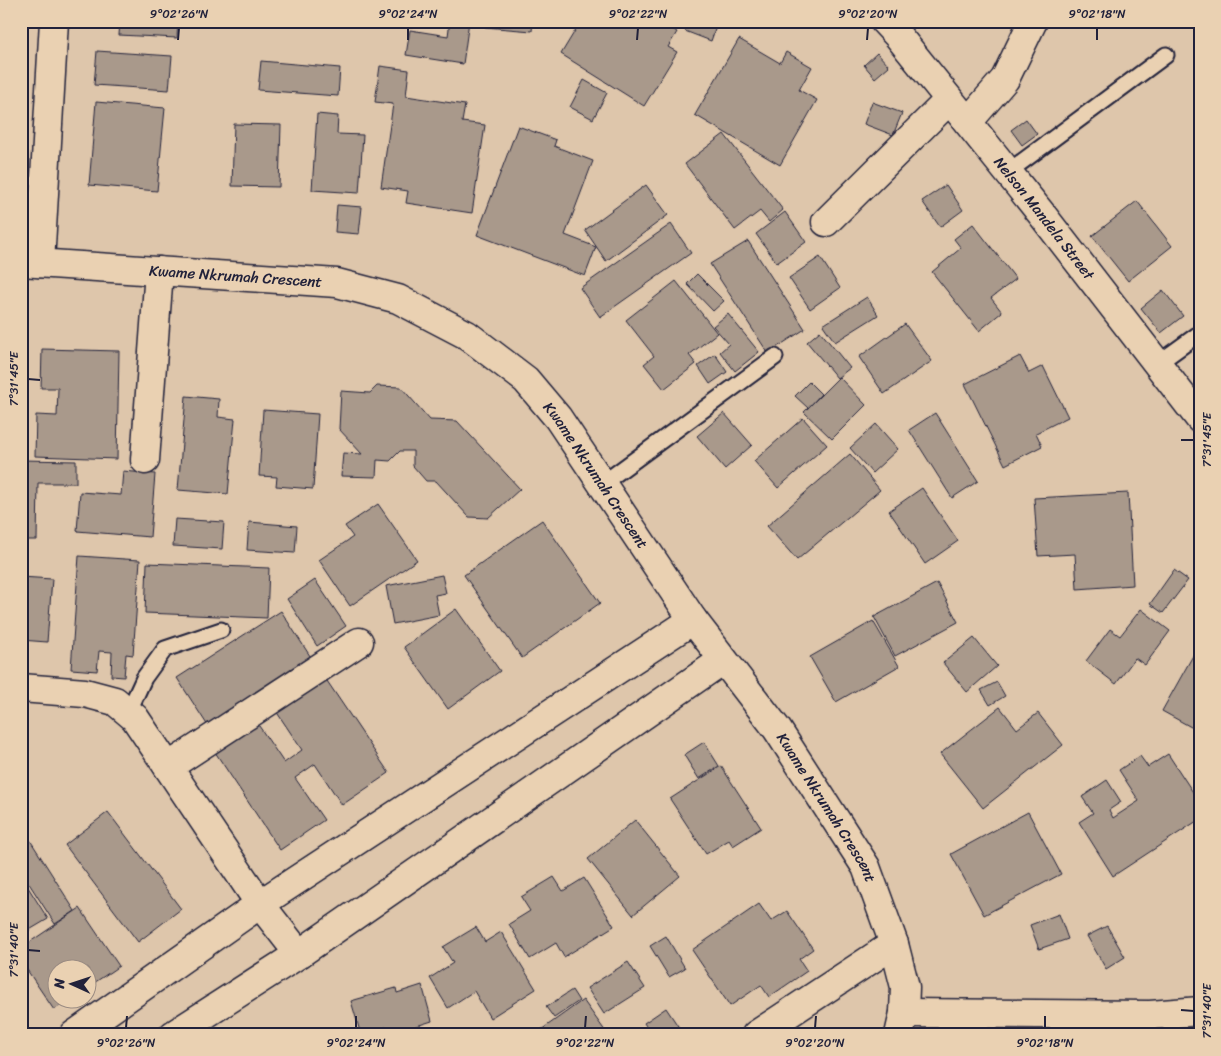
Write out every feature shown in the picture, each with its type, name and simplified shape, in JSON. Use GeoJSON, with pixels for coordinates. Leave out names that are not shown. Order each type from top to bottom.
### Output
{"type":"FeatureCollection","features":[{"type":"Feature","properties":{"kind":"street"},"geometry":{"type":"LineString","coordinates":[[31,263],[54,21]]}},
{"type":"Feature","properties":{"kind":"street","name":"Nelson Mandela Street"},"geometry":{"type":"LineString","coordinates":[[884,21],[1008,172],[1200,419]]}},
{"type":"Feature","properties":{"kind":"street"},"geometry":{"type":"LineString","coordinates":[[968,122],[1005,79],[1033,21]]}},
{"type":"Feature","properties":{"kind":"street"},"geometry":{"type":"LineString","coordinates":[[826,222],[948,100]]}},
{"type":"Feature","properties":{"kind":"street","name":"Kwame Nkrumah Crescent"},"geometry":{"type":"LineString","coordinates":[[31,263],[337,283],[398,299],[467,335],[526,380],[558,418],[694,620],[777,730],[866,867],[894,944],[904,987],[902,1024]]}},
{"type":"Feature","properties":{"kind":"street"},"geometry":{"type":"LineString","coordinates":[[145,460],[160,271]]}},
{"type":"Feature","properties":{"kind":"street"},"geometry":{"type":"LineString","coordinates":[[74,1035],[260,904],[694,620]]}},
{"type":"Feature","properties":{"kind":"street"},"geometry":{"type":"LineString","coordinates":[[168,767],[359,642]]}},
{"type":"Feature","properties":{"kind":"street"},"geometry":{"type":"LineString","coordinates":[[173,1035],[298,954],[723,660]]}},
{"type":"Feature","properties":{"kind":"street"},"geometry":{"type":"LineString","coordinates":[[21,688],[85,693],[115,701],[135,718],[260,904],[298,954]]}},
{"type":"Feature","properties":{"kind":"street"},"geometry":{"type":"LineString","coordinates":[[756,1035],[894,944]]}},
{"type":"Feature","properties":{"kind":"street"},"geometry":{"type":"LineString","coordinates":[[902,1024],[1150,1014],[1170,1024],[1200,1011]]}},
{"type":"Feature","properties":{"kind":"lane"},"geometry":{"type":"LineString","coordinates":[[1008,172],[1166,54]]}},
{"type":"Feature","properties":{"kind":"lane"},"geometry":{"type":"LineString","coordinates":[[1157,364],[1200,333]]}},
{"type":"Feature","properties":{"kind":"lane"},"geometry":{"type":"LineString","coordinates":[[602,484],[776,358]]}},
{"type":"Feature","properties":{"kind":"lane"},"geometry":{"type":"LineString","coordinates":[[128,713],[144,678],[165,649],[221,630]]}},
{"type":"Feature","properties":{"kind":"building"},"geometry":{"type":"Polygon","coordinates":[[[120,21],[178,21],[177,38],[119,35],[120,21]]]}},
{"type":"Feature","properties":{"kind":"building"},"geometry":{"type":"Polygon","coordinates":[[[450,21],[469,21],[463,64],[406,55],[410,30],[448,36],[450,21]]]}},
{"type":"Feature","properties":{"kind":"building"},"geometry":{"type":"Polygon","coordinates":[[[486,21],[533,21],[532,31],[485,27],[486,21]]]}},
{"type":"Feature","properties":{"kind":"building"},"geometry":{"type":"Polygon","coordinates":[[[581,21],[660,21],[677,32],[668,47],[677,52],[644,106],[561,54],[581,21]]]}},
{"type":"Feature","properties":{"kind":"building"},"geometry":{"type":"Polygon","coordinates":[[[689,21],[718,21],[711,41],[685,31],[689,21]]]}},
{"type":"Feature","properties":{"kind":"building"},"geometry":{"type":"Polygon","coordinates":[[[739,39],[780,63],[786,52],[812,67],[799,90],[817,100],[780,165],[695,115],[739,39]]]}},
{"type":"Feature","properties":{"kind":"building"},"geometry":{"type":"Polygon","coordinates":[[[97,51],[172,56],[169,90],[94,85],[97,51]]]}},
{"type":"Feature","properties":{"kind":"building"},"geometry":{"type":"Polygon","coordinates":[[[877,53],[889,66],[875,78],[864,65],[877,53]]]}},
{"type":"Feature","properties":{"kind":"building"},"geometry":{"type":"Polygon","coordinates":[[[261,61],[340,68],[338,96],[258,90],[261,61]]]}},
{"type":"Feature","properties":{"kind":"building"},"geometry":{"type":"Polygon","coordinates":[[[380,66],[409,70],[406,96],[465,105],[462,122],[485,125],[472,213],[406,203],[408,191],[381,187],[393,104],[375,102],[380,66]]]}},
{"type":"Feature","properties":{"kind":"building"},"geometry":{"type":"Polygon","coordinates":[[[584,80],[607,93],[593,119],[570,107],[584,80]]]}},
{"type":"Feature","properties":{"kind":"building"},"geometry":{"type":"Polygon","coordinates":[[[96,102],[165,108],[157,191],[89,185],[96,102]]]}},
{"type":"Feature","properties":{"kind":"building"},"geometry":{"type":"Polygon","coordinates":[[[872,102],[902,113],[893,135],[864,124],[872,102]]]}},
{"type":"Feature","properties":{"kind":"building"},"geometry":{"type":"Polygon","coordinates":[[[317,114],[338,116],[337,134],[363,135],[359,193],[312,190],[317,114]]]}},
{"type":"Feature","properties":{"kind":"building"},"geometry":{"type":"Polygon","coordinates":[[[1026,119],[1037,134],[1022,145],[1011,130],[1026,119]]]}},
{"type":"Feature","properties":{"kind":"building"},"geometry":{"type":"Polygon","coordinates":[[[234,124],[281,125],[279,187],[232,186],[234,124]]]}},
{"type":"Feature","properties":{"kind":"building"},"geometry":{"type":"Polygon","coordinates":[[[518,126],[556,140],[554,146],[593,161],[565,235],[596,247],[585,276],[477,235],[518,126]]]}},
{"type":"Feature","properties":{"kind":"building"},"geometry":{"type":"Polygon","coordinates":[[[724,134],[783,210],[769,222],[760,211],[735,230],[685,164],[724,134]]]}},
{"type":"Feature","properties":{"kind":"building"},"geometry":{"type":"Polygon","coordinates":[[[646,185],[668,215],[606,261],[585,230],[646,185]]]}},
{"type":"Feature","properties":{"kind":"building"},"geometry":{"type":"Polygon","coordinates":[[[946,185],[963,210],[940,227],[922,201],[946,185]]]}},
{"type":"Feature","properties":{"kind":"building"},"geometry":{"type":"Polygon","coordinates":[[[1137,201],[1172,246],[1128,281],[1092,236],[1137,201]]]}},
{"type":"Feature","properties":{"kind":"building"},"geometry":{"type":"Polygon","coordinates":[[[337,205],[362,207],[359,234],[335,232],[337,205]]]}},
{"type":"Feature","properties":{"kind":"building"},"geometry":{"type":"Polygon","coordinates":[[[785,212],[806,242],[777,263],[756,234],[785,212]]]}},
{"type":"Feature","properties":{"kind":"building"},"geometry":{"type":"Polygon","coordinates":[[[671,224],[691,253],[600,317],[580,288],[671,224]]]}},
{"type":"Feature","properties":{"kind":"building"},"geometry":{"type":"Polygon","coordinates":[[[973,224],[1016,279],[991,298],[1002,312],[979,331],[932,272],[961,248],[954,239],[973,224]]]}},
{"type":"Feature","properties":{"kind":"building"},"geometry":{"type":"Polygon","coordinates":[[[748,241],[805,329],[768,353],[710,264],[748,241]]]}},
{"type":"Feature","properties":{"kind":"building"},"geometry":{"type":"Polygon","coordinates":[[[820,257],[840,288],[810,309],[789,278],[820,257]]]}},
{"type":"Feature","properties":{"kind":"building"},"geometry":{"type":"Polygon","coordinates":[[[697,274],[724,301],[713,311],[687,284],[697,274]]]}},
{"type":"Feature","properties":{"kind":"building"},"geometry":{"type":"Polygon","coordinates":[[[676,281],[717,333],[689,355],[696,364],[664,389],[644,364],[654,356],[626,320],[676,281]]]}},
{"type":"Feature","properties":{"kind":"building"},"geometry":{"type":"Polygon","coordinates":[[[1163,290],[1183,316],[1161,333],[1141,308],[1163,290]]]}},
{"type":"Feature","properties":{"kind":"building"},"geometry":{"type":"Polygon","coordinates":[[[867,297],[878,315],[835,342],[823,325],[867,297]]]}},
{"type":"Feature","properties":{"kind":"building"},"geometry":{"type":"Polygon","coordinates":[[[728,314],[759,352],[735,371],[720,352],[729,344],[713,326],[728,314]]]}},
{"type":"Feature","properties":{"kind":"building"},"geometry":{"type":"Polygon","coordinates":[[[905,324],[932,361],[884,394],[859,357],[905,324]]]}},
{"type":"Feature","properties":{"kind":"building"},"geometry":{"type":"Polygon","coordinates":[[[820,331],[850,368],[837,378],[807,342],[820,331]]]}},
{"type":"Feature","properties":{"kind":"building"},"geometry":{"type":"Polygon","coordinates":[[[42,349],[119,351],[117,459],[35,456],[36,415],[57,416],[58,388],[41,388],[42,349]]]}},
{"type":"Feature","properties":{"kind":"building"},"geometry":{"type":"Polygon","coordinates":[[[715,354],[727,372],[710,384],[698,366],[715,354]]]}},
{"type":"Feature","properties":{"kind":"building"},"geometry":{"type":"Polygon","coordinates":[[[1020,356],[1029,373],[1043,366],[1068,417],[1036,433],[1042,446],[1005,465],[965,384],[1020,356]]]}},
{"type":"Feature","properties":{"kind":"building"},"geometry":{"type":"Polygon","coordinates":[[[839,377],[866,405],[832,439],[804,412],[839,377]]]}},
{"type":"Feature","properties":{"kind":"building"},"geometry":{"type":"Polygon","coordinates":[[[809,382],[821,394],[808,408],[795,396],[809,382]]]}},
{"type":"Feature","properties":{"kind":"building"},"geometry":{"type":"Polygon","coordinates":[[[377,386],[401,387],[430,420],[457,421],[520,489],[488,518],[469,517],[436,481],[426,481],[413,466],[413,451],[400,451],[390,461],[377,460],[376,477],[341,476],[343,453],[362,454],[339,429],[341,391],[370,393],[377,386]]]}},
{"type":"Feature","properties":{"kind":"building"},"geometry":{"type":"Polygon","coordinates":[[[186,396],[219,399],[218,417],[235,419],[228,494],[178,490],[186,396]]]}},
{"type":"Feature","properties":{"kind":"building"},"geometry":{"type":"Polygon","coordinates":[[[263,410],[318,414],[313,489],[276,486],[277,477],[259,476],[263,410]]]}},
{"type":"Feature","properties":{"kind":"building"},"geometry":{"type":"Polygon","coordinates":[[[724,413],[752,445],[725,469],[697,436],[724,413]]]}},
{"type":"Feature","properties":{"kind":"building"},"geometry":{"type":"Polygon","coordinates":[[[935,413],[978,481],[952,498],[909,430],[935,413]]]}},
{"type":"Feature","properties":{"kind":"building"},"geometry":{"type":"Polygon","coordinates":[[[803,418],[827,445],[778,488],[754,461],[803,418]]]}},
{"type":"Feature","properties":{"kind":"building"},"geometry":{"type":"Polygon","coordinates":[[[876,424],[898,449],[872,473],[850,448],[876,424]]]}},
{"type":"Feature","properties":{"kind":"building"},"geometry":{"type":"Polygon","coordinates":[[[850,454],[880,490],[797,560],[767,526],[850,454]]]}},
{"type":"Feature","properties":{"kind":"building"},"geometry":{"type":"Polygon","coordinates":[[[21,460],[76,461],[76,483],[38,483],[37,540],[21,540],[21,460]]]}},
{"type":"Feature","properties":{"kind":"building"},"geometry":{"type":"Polygon","coordinates":[[[123,471],[155,474],[150,537],[77,531],[80,492],[121,495],[123,471]]]}},
{"type":"Feature","properties":{"kind":"building"},"geometry":{"type":"Polygon","coordinates":[[[922,488],[958,541],[925,564],[889,511],[922,488]]]}},
{"type":"Feature","properties":{"kind":"building"},"geometry":{"type":"Polygon","coordinates":[[[1128,493],[1133,585],[1077,589],[1075,554],[1038,556],[1034,498],[1128,493]]]}},
{"type":"Feature","properties":{"kind":"building"},"geometry":{"type":"Polygon","coordinates":[[[378,504],[417,560],[350,606],[319,560],[353,537],[345,526],[378,504]]]}},
{"type":"Feature","properties":{"kind":"building"},"geometry":{"type":"Polygon","coordinates":[[[175,519],[224,522],[222,549],[173,546],[175,519]]]}},
{"type":"Feature","properties":{"kind":"building"},"geometry":{"type":"Polygon","coordinates":[[[542,520],[600,603],[522,658],[464,575],[542,520]]]}},
{"type":"Feature","properties":{"kind":"building"},"geometry":{"type":"Polygon","coordinates":[[[249,522],[297,526],[295,553],[247,550],[249,522]]]}},
{"type":"Feature","properties":{"kind":"building"},"geometry":{"type":"Polygon","coordinates":[[[79,556],[140,560],[133,655],[126,654],[124,677],[111,676],[112,652],[99,651],[97,671],[71,669],[79,556]]]}},
{"type":"Feature","properties":{"kind":"building"},"geometry":{"type":"Polygon","coordinates":[[[147,563],[269,568],[267,618],[145,613],[147,563]]]}},
{"type":"Feature","properties":{"kind":"building"},"geometry":{"type":"Polygon","coordinates":[[[1174,570],[1188,580],[1163,613],[1150,604],[1174,570]]]}},
{"type":"Feature","properties":{"kind":"building"},"geometry":{"type":"Polygon","coordinates":[[[442,575],[446,593],[435,595],[439,615],[393,624],[386,586],[442,575]]]}},
{"type":"Feature","properties":{"kind":"building"},"geometry":{"type":"Polygon","coordinates":[[[21,577],[52,579],[47,642],[21,640],[21,577]]]}},
{"type":"Feature","properties":{"kind":"building"},"geometry":{"type":"Polygon","coordinates":[[[315,580],[346,626],[317,646],[287,599],[315,580]]]}},
{"type":"Feature","properties":{"kind":"building"},"geometry":{"type":"Polygon","coordinates":[[[937,583],[958,622],[895,656],[874,617],[937,583]]]}},
{"type":"Feature","properties":{"kind":"building"},"geometry":{"type":"Polygon","coordinates":[[[456,609],[500,671],[448,709],[404,647],[456,609]]]}},
{"type":"Feature","properties":{"kind":"building"},"geometry":{"type":"Polygon","coordinates":[[[1141,609],[1170,631],[1145,665],[1135,658],[1116,684],[1086,661],[1110,629],[1120,636],[1141,609]]]}},
{"type":"Feature","properties":{"kind":"building"},"geometry":{"type":"Polygon","coordinates":[[[281,611],[312,659],[208,726],[177,678],[281,611]]]}},
{"type":"Feature","properties":{"kind":"building"},"geometry":{"type":"Polygon","coordinates":[[[873,621],[899,666],[836,702],[810,657],[873,621]]]}},
{"type":"Feature","properties":{"kind":"building"},"geometry":{"type":"Polygon","coordinates":[[[974,638],[997,666],[967,692],[943,663],[974,638]]]}},
{"type":"Feature","properties":{"kind":"building"},"geometry":{"type":"Polygon","coordinates":[[[1200,643],[1200,732],[1162,711],[1200,643]]]}},
{"type":"Feature","properties":{"kind":"building"},"geometry":{"type":"Polygon","coordinates":[[[321,672],[389,773],[342,805],[315,764],[295,778],[324,820],[280,850],[213,749],[255,720],[284,763],[302,750],[272,705],[321,672]]]}},
{"type":"Feature","properties":{"kind":"building"},"geometry":{"type":"Polygon","coordinates":[[[997,682],[1005,696],[990,705],[981,690],[997,682]]]}},
{"type":"Feature","properties":{"kind":"building"},"geometry":{"type":"Polygon","coordinates":[[[1000,707],[1017,729],[1038,713],[1063,745],[983,808],[940,754],[1000,707]]]}},
{"type":"Feature","properties":{"kind":"building"},"geometry":{"type":"Polygon","coordinates":[[[704,742],[719,766],[699,779],[684,755],[704,742]]]}},
{"type":"Feature","properties":{"kind":"building"},"geometry":{"type":"Polygon","coordinates":[[[1168,754],[1200,803],[1200,819],[1113,876],[1079,822],[1093,813],[1082,797],[1107,780],[1121,802],[1109,810],[1113,818],[1139,801],[1119,770],[1140,756],[1148,767],[1168,754]]]}},
{"type":"Feature","properties":{"kind":"building"},"geometry":{"type":"Polygon","coordinates":[[[721,766],[761,828],[733,846],[729,840],[706,854],[670,799],[721,766]]]}},
{"type":"Feature","properties":{"kind":"building"},"geometry":{"type":"Polygon","coordinates":[[[108,812],[181,909],[138,942],[65,845],[108,812]]]}},
{"type":"Feature","properties":{"kind":"building"},"geometry":{"type":"Polygon","coordinates":[[[1028,812],[1061,874],[984,915],[951,854],[1028,812]]]}},
{"type":"Feature","properties":{"kind":"building"},"geometry":{"type":"Polygon","coordinates":[[[635,820],[680,876],[633,915],[588,859],[635,820]]]}},
{"type":"Feature","properties":{"kind":"building"},"geometry":{"type":"Polygon","coordinates":[[[30,840],[75,911],[55,924],[21,871],[21,845],[30,840]]]}},
{"type":"Feature","properties":{"kind":"building"},"geometry":{"type":"Polygon","coordinates":[[[21,876],[48,919],[21,935],[21,876]]]}},
{"type":"Feature","properties":{"kind":"building"},"geometry":{"type":"Polygon","coordinates":[[[554,877],[563,891],[584,878],[614,926],[564,957],[556,943],[530,959],[509,924],[530,911],[521,897],[554,877]]]}},
{"type":"Feature","properties":{"kind":"building"},"geometry":{"type":"Polygon","coordinates":[[[759,904],[771,921],[787,911],[813,949],[799,959],[807,971],[769,997],[761,985],[730,1006],[692,950],[759,904]]]}},
{"type":"Feature","properties":{"kind":"building"},"geometry":{"type":"Polygon","coordinates":[[[80,908],[119,966],[98,980],[98,958],[48,958],[48,1001],[21,961],[21,948],[80,908]]]}},
{"type":"Feature","properties":{"kind":"building"},"geometry":{"type":"Polygon","coordinates":[[[1059,914],[1068,939],[1039,949],[1030,925],[1059,914]]]}},
{"type":"Feature","properties":{"kind":"building"},"geometry":{"type":"Polygon","coordinates":[[[1107,926],[1125,957],[1106,969],[1087,936],[1107,926]]]}},
{"type":"Feature","properties":{"kind":"building"},"geometry":{"type":"Polygon","coordinates":[[[476,927],[485,942],[501,932],[536,989],[490,1018],[474,991],[448,1008],[430,978],[453,963],[443,947],[476,927]]]}},
{"type":"Feature","properties":{"kind":"building"},"geometry":{"type":"Polygon","coordinates":[[[666,936],[685,968],[669,977],[650,946],[666,936]]]}},
{"type":"Feature","properties":{"kind":"building"},"geometry":{"type":"Polygon","coordinates":[[[628,962],[645,988],[604,1014],[587,988],[628,962]]]}},
{"type":"Feature","properties":{"kind":"building"},"geometry":{"type":"Polygon","coordinates":[[[422,985],[432,1021],[388,1035],[386,1027],[361,1035],[351,1001],[396,988],[397,993],[422,985]]]}},
{"type":"Feature","properties":{"kind":"building"},"geometry":{"type":"Polygon","coordinates":[[[572,990],[579,1001],[554,1018],[546,1007],[572,990]]]}},
{"type":"Feature","properties":{"kind":"building"},"geometry":{"type":"Polygon","coordinates":[[[583,1000],[608,1035],[534,1035],[583,1000]]]}},
{"type":"Feature","properties":{"kind":"building"},"geometry":{"type":"Polygon","coordinates":[[[666,1008],[684,1035],[652,1035],[644,1023],[666,1008]]]}}]}
